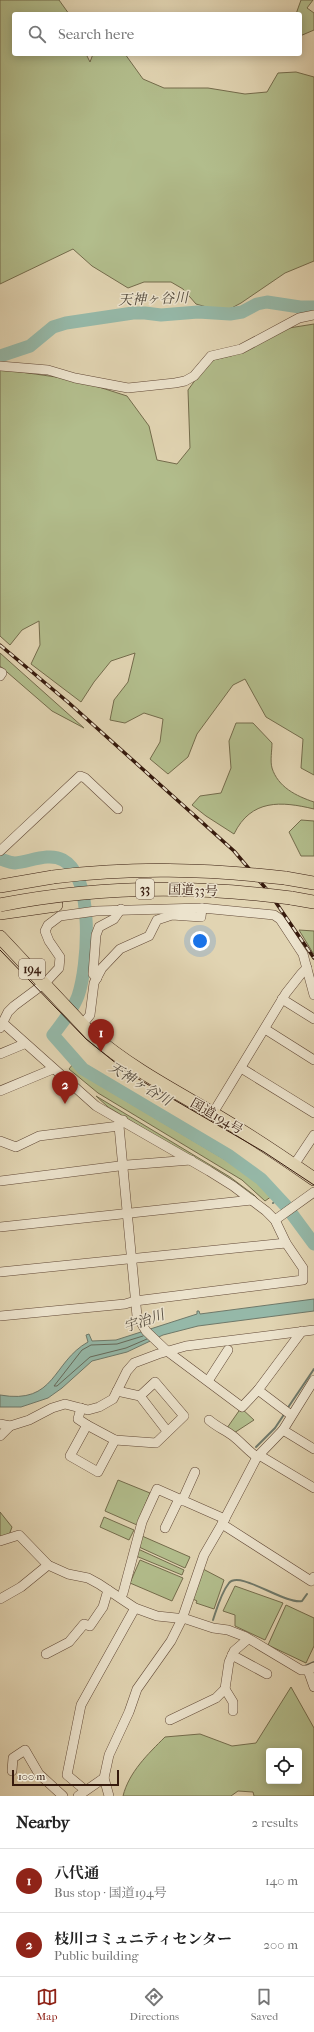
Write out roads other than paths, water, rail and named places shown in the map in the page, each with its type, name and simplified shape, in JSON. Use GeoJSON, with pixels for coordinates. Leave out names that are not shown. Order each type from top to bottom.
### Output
{"type":"FeatureCollection","features":[{"type":"Feature","properties":{"kind":"highway"},"geometry":{"type":"LineString","coordinates":[[0,886],[53,877],[128,870],[169,869],[220,871],[285,878],[314,883]]}},
{"type":"Feature","properties":{"kind":"highway","name":"国道33号"},"geometry":{"type":"LineString","coordinates":[[0,905],[62,895],[151,889],[219,890],[293,903],[314,902]]}},
{"type":"Feature","properties":{"kind":"highway"},"geometry":{"type":"LineString","coordinates":[[0,913],[103,899],[176,897],[293,903],[314,911]]}},
{"type":"Feature","properties":{"kind":"highway","name":"国道194号"},"geometry":{"type":"LineString","coordinates":[[0,937],[45,983],[80,1022],[107,1048],[130,1065],[213,1113],[314,1179]]}},
{"type":"Feature","properties":{"kind":"street"},"geometry":{"type":"LineString","coordinates":[[0,366],[48,370],[81,379],[128,388],[175,383],[185,381],[194,376],[211,356],[241,349],[299,318],[314,315]]}},
{"type":"Feature","properties":{"kind":"street"},"geometry":{"type":"LineString","coordinates":[[0,672],[2,673],[0,676]]}},
{"type":"Feature","properties":{"kind":"street"},"geometry":{"type":"LineString","coordinates":[[0,850],[80,776],[85,778],[118,809]]}},
{"type":"Feature","properties":{"kind":"street"},"geometry":{"type":"LineString","coordinates":[[80,1022],[90,1015],[94,983],[102,968],[113,955],[128,945],[145,939],[157,920],[172,915],[201,917],[202,908]]}},
{"type":"Feature","properties":{"kind":"street"},"geometry":{"type":"LineString","coordinates":[[0,1316],[125,1304],[135,1301],[303,1280],[303,1268],[286,1243],[277,1219],[233,1186],[190,1160],[121,1123],[108,1114],[86,1098],[1,1025],[14,1006],[45,983],[59,968],[61,962],[58,951],[47,936],[46,928],[52,920],[60,916],[96,911],[202,908],[274,915],[280,919],[303,954],[314,995]]}},
{"type":"Feature","properties":{"kind":"street"},"geometry":{"type":"LineString","coordinates":[[97,978],[93,974],[96,935],[100,927],[114,919],[120,910]]}},
{"type":"Feature","properties":{"kind":"street"},"geometry":{"type":"LineString","coordinates":[[150,910],[150,916],[156,922]]}},
{"type":"Feature","properties":{"kind":"street"},"geometry":{"type":"LineString","coordinates":[[213,1113],[282,999],[300,974],[307,968]]}},
{"type":"Feature","properties":{"kind":"street"},"geometry":{"type":"LineString","coordinates":[[282,999],[314,1019]]}},
{"type":"Feature","properties":{"kind":"street"},"geometry":{"type":"LineString","coordinates":[[265,1029],[314,1060]]}},
{"type":"Feature","properties":{"kind":"street"},"geometry":{"type":"LineString","coordinates":[[0,1054],[24,1044]]}},
{"type":"Feature","properties":{"kind":"street"},"geometry":{"type":"LineString","coordinates":[[241,1068],[314,1113]]}},
{"type":"Feature","properties":{"kind":"street"},"geometry":{"type":"LineString","coordinates":[[0,1091],[53,1069]]}},
{"type":"Feature","properties":{"kind":"street"},"geometry":{"type":"LineString","coordinates":[[0,1141],[16,1147],[39,1136],[121,1123]]}},
{"type":"Feature","properties":{"kind":"street"},"geometry":{"type":"LineString","coordinates":[[121,1123],[135,1301],[138,1318],[146,1331],[165,1349],[242,1407],[258,1390],[302,1331]]}},
{"type":"Feature","properties":{"kind":"street"},"geometry":{"type":"LineString","coordinates":[[294,1165],[314,1135]]}},
{"type":"Feature","properties":{"kind":"street"},"geometry":{"type":"LineString","coordinates":[[0,1181],[124,1166],[190,1160]]}},
{"type":"Feature","properties":{"kind":"street"},"geometry":{"type":"LineString","coordinates":[[277,1219],[314,1192]]}},
{"type":"Feature","properties":{"kind":"street"},"geometry":{"type":"LineString","coordinates":[[0,1226],[252,1200]]}},
{"type":"Feature","properties":{"kind":"street"},"geometry":{"type":"LineString","coordinates":[[0,1272],[286,1243]]}},
{"type":"Feature","properties":{"kind":"street"},"geometry":{"type":"LineString","coordinates":[[0,1424],[10,1426],[30,1420],[52,1408],[65,1404],[88,1410],[99,1407],[112,1399],[127,1371],[134,1363],[165,1349],[314,1330]]}},
{"type":"Feature","properties":{"kind":"street"},"geometry":{"type":"LineString","coordinates":[[208,1381],[228,1350]]}},
{"type":"Feature","properties":{"kind":"street"},"geometry":{"type":"LineString","coordinates":[[109,1796],[104,1778],[109,1755],[129,1712],[137,1690],[171,1641],[182,1619],[204,1555],[224,1522],[258,1456],[283,1430],[287,1411],[314,1380]]}},
{"type":"Feature","properties":{"kind":"street"},"geometry":{"type":"LineString","coordinates":[[81,1408],[78,1419],[115,1440],[156,1443],[184,1416],[155,1382],[140,1396]]}},
{"type":"Feature","properties":{"kind":"street"},"geometry":{"type":"LineString","coordinates":[[258,1390],[287,1411]]}},
{"type":"Feature","properties":{"kind":"street"},"geometry":{"type":"LineString","coordinates":[[117,1391],[140,1396],[167,1431]]}},
{"type":"Feature","properties":{"kind":"street"},"geometry":{"type":"LineString","coordinates":[[209,1420],[220,1430],[232,1436],[246,1450],[314,1488]]}},
{"type":"Feature","properties":{"kind":"street"},"geometry":{"type":"LineString","coordinates":[[88,1425],[70,1456],[98,1472],[115,1440]]}},
{"type":"Feature","properties":{"kind":"street"},"geometry":{"type":"LineString","coordinates":[[0,1436],[10,1426]]}},
{"type":"Feature","properties":{"kind":"street"},"geometry":{"type":"LineString","coordinates":[[283,1430],[314,1449]]}},
{"type":"Feature","properties":{"kind":"street"},"geometry":{"type":"LineString","coordinates":[[165,1528],[195,1472]]}},
{"type":"Feature","properties":{"kind":"street"},"geometry":{"type":"LineString","coordinates":[[120,1597],[124,1593],[142,1522],[157,1489],[224,1522],[313,1580]]}},
{"type":"Feature","properties":{"kind":"street"},"geometry":{"type":"LineString","coordinates":[[0,1541],[19,1535],[48,1565],[68,1574],[88,1578],[120,1597],[134,1608],[157,1616],[182,1619],[213,1628],[228,1630],[248,1639],[301,1670],[311,1669],[314,1687]]}},
{"type":"Feature","properties":{"kind":"street"},"geometry":{"type":"LineString","coordinates":[[0,1599],[21,1587],[48,1565]]}},
{"type":"Feature","properties":{"kind":"street"},"geometry":{"type":"LineString","coordinates":[[46,1654],[69,1642],[84,1624],[90,1626],[103,1607],[108,1590]]}},
{"type":"Feature","properties":{"kind":"street"},"geometry":{"type":"LineString","coordinates":[[104,1778],[81,1793],[66,1776],[81,1705],[134,1608]]}},
{"type":"Feature","properties":{"kind":"street"},"geometry":{"type":"LineString","coordinates":[[170,1720],[216,1698],[224,1690],[232,1655],[238,1647],[248,1639]]}},
{"type":"Feature","properties":{"kind":"street"},"geometry":{"type":"LineString","coordinates":[[232,1655],[267,1674]]}},
{"type":"Feature","properties":{"kind":"street"},"geometry":{"type":"LineString","coordinates":[[224,1690],[233,1702],[233,1710]]}},
{"type":"Feature","properties":{"kind":"street"},"geometry":{"type":"LineString","coordinates":[[12,1771],[13,1758],[25,1750],[39,1774],[63,1796]]}},
{"type":"Feature","properties":{"kind":"water","name":"宇治川"},"geometry":{"type":"Polygon","coordinates":[[[314,1299],[314,1311],[198,1326],[163,1335],[127,1352],[92,1361],[62,1388],[48,1398],[21,1407],[0,1407],[0,1395],[18,1396],[32,1394],[43,1388],[52,1380],[76,1350],[88,1342],[86,1335],[89,1334],[92,1341],[116,1340],[197,1314],[197,1311],[199,1311],[200,1314],[314,1299]]]}},
{"type":"Feature","properties":{"kind":"waterway","name":"天神ヶ谷川"},"geometry":{"type":"LineString","coordinates":[[0,356],[30,346],[53,327],[66,323],[133,313],[161,315],[198,312],[230,314],[242,312],[257,304],[267,302],[300,307],[314,307]]}},
{"type":"Feature","properties":{"kind":"waterway","name":"天神ヶ谷川"},"geometry":{"type":"LineString","coordinates":[[0,859],[15,863],[45,857],[57,858],[63,860],[73,870],[80,884],[86,924],[86,945],[82,983],[73,1006],[53,1035],[83,1069],[228,1155],[261,1179],[286,1206],[314,1244]]}},
{"type":"Feature","properties":{"kind":"waterway","name":"天神ヶ谷川"},"geometry":{"type":"LineString","coordinates":[[273,1203],[279,1198]]}},
{"type":"Feature","properties":{"kind":"waterway"},"geometry":{"type":"LineString","coordinates":[[287,1409],[314,1369]]}},
{"type":"Feature","properties":{"kind":"waterway"},"geometry":{"type":"LineString","coordinates":[[256,1447],[275,1428],[285,1413]]}},
{"type":"Feature","properties":{"kind":"waterway"},"geometry":{"type":"LineString","coordinates":[[213,1620],[224,1591],[229,1583],[235,1580],[252,1584],[294,1601],[302,1601],[307,1594]]}},
{"type":"Feature","properties":{"kind":"waterway"},"geometry":{"type":"LineString","coordinates":[[305,1666],[314,1662]]}},
{"type":"Feature","properties":{"kind":"tram line"},"geometry":{"type":"LineString","coordinates":[[0,950],[86,1039],[128,1073],[264,1152],[314,1185]]}},
{"type":"Feature","properties":{"kind":"railway"},"geometry":{"type":"LineString","coordinates":[[0,645],[69,703],[234,851],[268,891],[314,958]]}},
{"type":"Feature","properties":{"kind":"place","name":"八代通"},"geometry":{"type":"Point","coordinates":[101,1052]}},
{"type":"Feature","properties":{"kind":"place","name":"枝川コミュニティセンター"},"geometry":{"type":"Point","coordinates":[65,1104]}}]}
